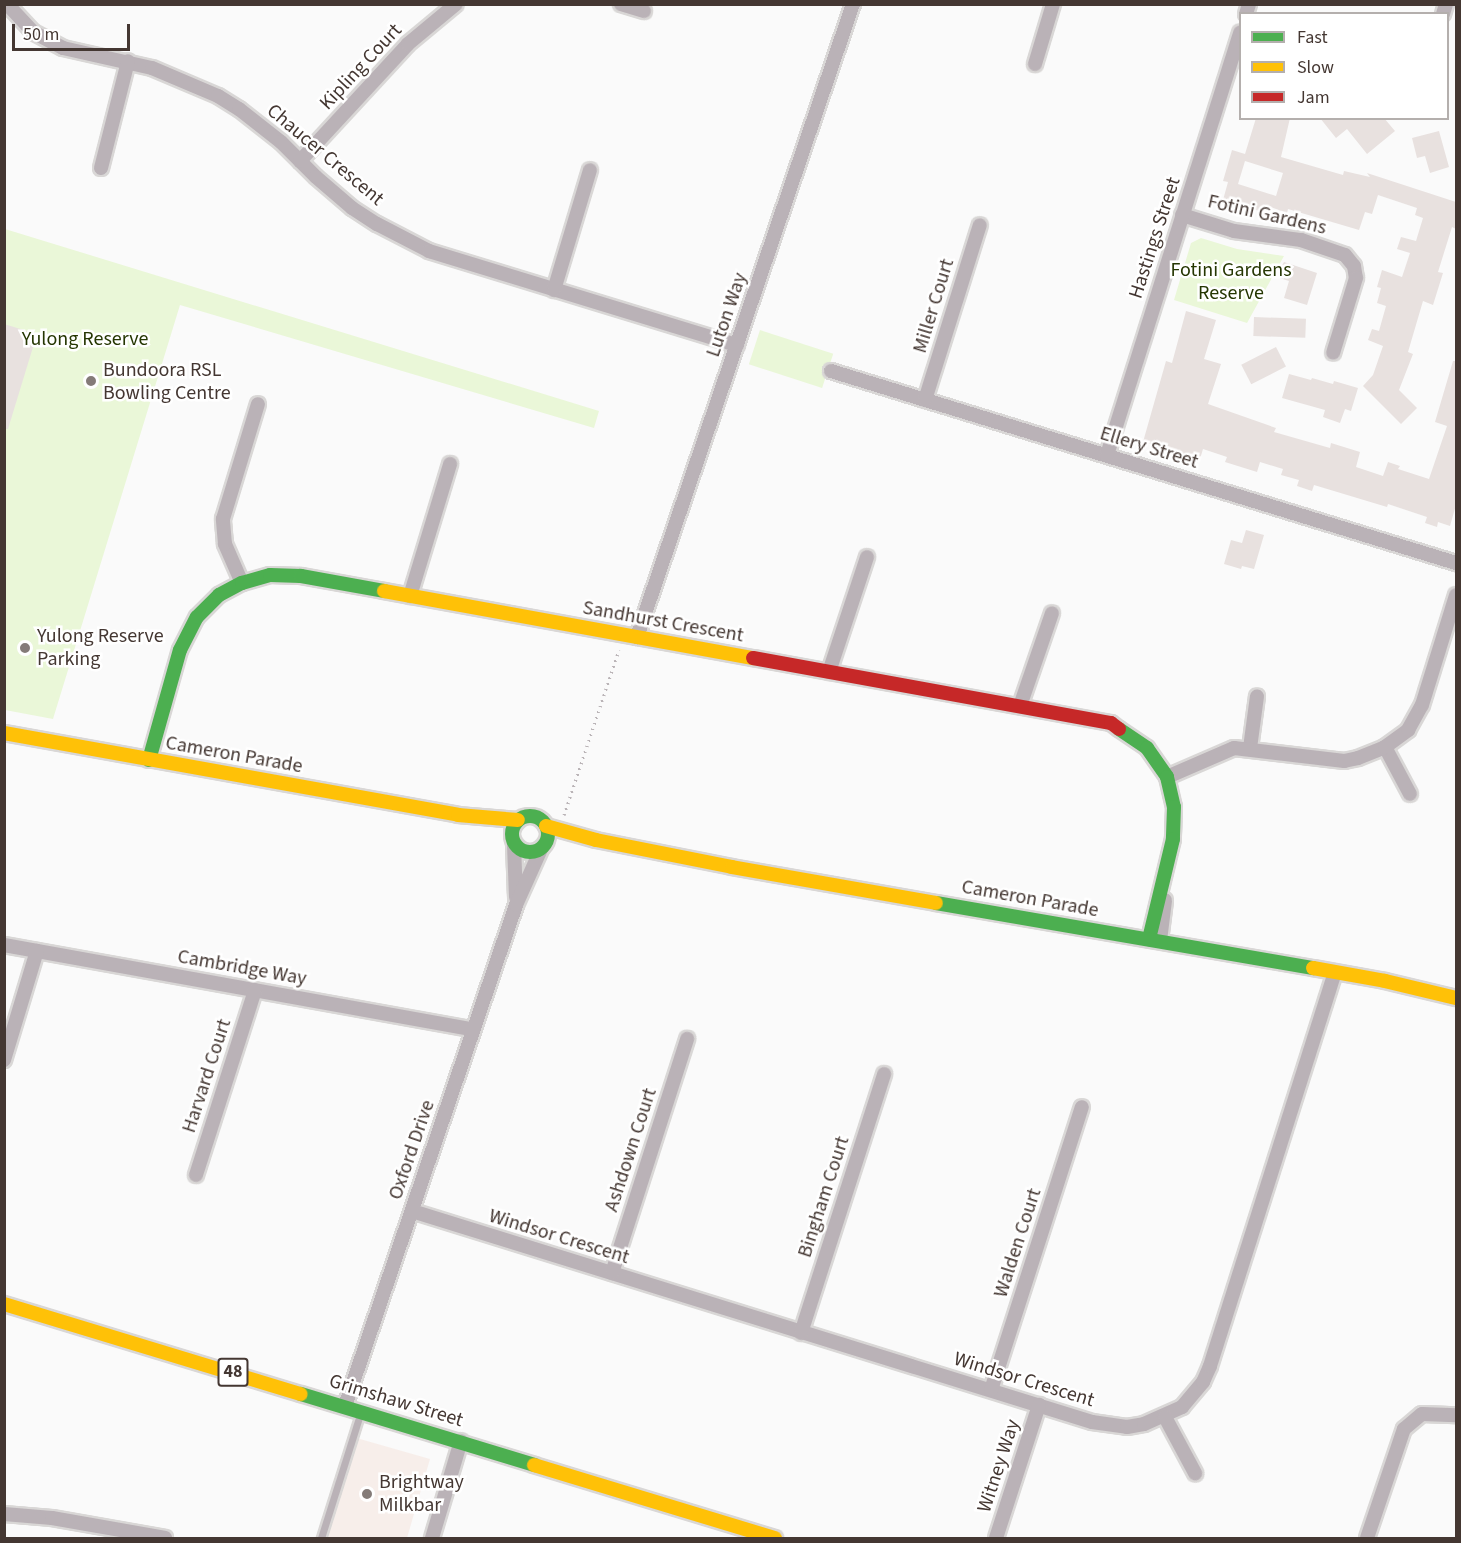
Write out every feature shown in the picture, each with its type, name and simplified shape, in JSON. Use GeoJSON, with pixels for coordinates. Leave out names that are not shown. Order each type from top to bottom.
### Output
{"type":"FeatureCollection","features":[{"type":"Feature","properties":{"kind":"street","name":"Chaucer Crescent"},"geometry":{"type":"LineString","coordinates":[[7,4],[33,32],[63,48],[128,61],[182,79],[225,100],[266,130],[352,208],[403,239],[450,259],[737,345]]}},
{"type":"Feature","properties":{"kind":"street","name":"Kipling Court"},"geometry":{"type":"LineString","coordinates":[[300,161],[408,44],[456,4]]}},
{"type":"Feature","properties":{"kind":"street"},"geometry":{"type":"LineString","coordinates":[[621,4],[644,11]]}},
{"type":"Feature","properties":{"kind":"street","name":"Luton Way"},"geometry":{"type":"LineString","coordinates":[[638,638],[853,4]]}},
{"type":"Feature","properties":{"kind":"street"},"geometry":{"type":"LineString","coordinates":[[1035,64],[1053,4]]}},
{"type":"Feature","properties":{"kind":"street","name":"Hastings Street"},"geometry":{"type":"LineString","coordinates":[[1107,455],[1239,35]]}},
{"type":"Feature","properties":{"kind":"street"},"geometry":{"type":"LineString","coordinates":[[101,168],[128,61]]}},
{"type":"Feature","properties":{"kind":"street"},"geometry":{"type":"LineString","coordinates":[[554,290],[590,170]]}},
{"type":"Feature","properties":{"kind":"street","name":"Fotini Gardens"},"geometry":{"type":"LineString","coordinates":[[1182,215],[1234,231],[1301,240],[1345,255],[1354,266],[1356,278],[1333,353]]}},
{"type":"Feature","properties":{"kind":"street","name":"Miller Court"},"geometry":{"type":"LineString","coordinates":[[925,400],[980,225]]}},
{"type":"Feature","properties":{"kind":"street","name":"Ellery Street"},"geometry":{"type":"LineString","coordinates":[[831,370],[1456,562]]}},
{"type":"Feature","properties":{"kind":"street"},"geometry":{"type":"LineString","coordinates":[[242,583],[225,544],[223,519],[258,404]]}},
{"type":"Feature","properties":{"kind":"street"},"geometry":{"type":"LineString","coordinates":[[410,596],[450,464]]}},
{"type":"Feature","properties":{"kind":"street"},"geometry":{"type":"LineString","coordinates":[[829,672],[867,557]]}},
{"type":"Feature","properties":{"kind":"street","name":"Sandhurst Crescent"},"geometry":{"type":"LineString","coordinates":[[149,760],[166,696],[189,632],[207,605],[242,583],[255,578],[285,574],[410,596],[1111,723],[1147,748],[1167,777],[1174,807],[1173,839],[1155,940]]}},
{"type":"Feature","properties":{"kind":"street"},"geometry":{"type":"LineString","coordinates":[[1167,777],[1223,751],[1250,748],[1344,761],[1385,747],[1407,730],[1422,705],[1456,595]]}},
{"type":"Feature","properties":{"kind":"street"},"geometry":{"type":"LineString","coordinates":[[1020,706],[1052,613]]}},
{"type":"Feature","properties":{"kind":"street"},"geometry":{"type":"LineString","coordinates":[[1250,748],[1257,696]]}},
{"type":"Feature","properties":{"kind":"street","name":"Cameron Parade"},"geometry":{"type":"LineString","coordinates":[[4,734],[458,815],[519,820]]}},
{"type":"Feature","properties":{"kind":"street"},"geometry":{"type":"LineString","coordinates":[[1385,747],[1410,794]]}},
{"type":"Feature","properties":{"kind":"street","name":"Cameron Parade"},"geometry":{"type":"LineString","coordinates":[[458,815],[513,842]]}},
{"type":"Feature","properties":{"kind":"street"},"geometry":{"type":"LineString","coordinates":[[534,816],[553,828],[543,847],[530,853],[513,842],[512,828],[519,820],[534,816]]}},
{"type":"Feature","properties":{"kind":"street","name":"Cameron Parade"},"geometry":{"type":"LineString","coordinates":[[553,828],[596,840],[732,867],[1155,940],[1414,987],[1456,998]]}},
{"type":"Feature","properties":{"kind":"street","name":"Cameron Parade"},"geometry":{"type":"LineString","coordinates":[[543,847],[596,840]]}},
{"type":"Feature","properties":{"kind":"street","name":"Oxford Drive"},"geometry":{"type":"LineString","coordinates":[[513,842],[517,879],[516,905]]}},
{"type":"Feature","properties":{"kind":"street","name":"Oxford Drive"},"geometry":{"type":"LineString","coordinates":[[345,1406],[516,905],[543,847]]}},
{"type":"Feature","properties":{"kind":"street","name":"Cambridge Way"},"geometry":{"type":"LineString","coordinates":[[4,945],[473,1029]]}},
{"type":"Feature","properties":{"kind":"street"},"geometry":{"type":"LineString","coordinates":[[4,1060],[37,951]]}},
{"type":"Feature","properties":{"kind":"street","name":"Windsor Crescent"},"geometry":{"type":"LineString","coordinates":[[412,1211],[1108,1426],[1144,1424],[1165,1417],[1193,1396],[1209,1366],[1335,973]]}},
{"type":"Feature","properties":{"kind":"street","name":"Harvard Court"},"geometry":{"type":"LineString","coordinates":[[196,1175],[255,990]]}},
{"type":"Feature","properties":{"kind":"street","name":"Ashdown Court"},"geometry":{"type":"LineString","coordinates":[[612,1273],[687,1039]]}},
{"type":"Feature","properties":{"kind":"street","name":"Bingham Court"},"geometry":{"type":"LineString","coordinates":[[801,1333],[884,1074]]}},
{"type":"Feature","properties":{"kind":"street","name":"Walden Court"},"geometry":{"type":"LineString","coordinates":[[991,1390],[1082,1107]]}},
{"type":"Feature","properties":{"kind":"street","name":"Grimshaw Street"},"geometry":{"type":"LineString","coordinates":[[4,1304],[461,1441],[775,1539]]}},
{"type":"Feature","properties":{"kind":"street","name":"Witney Way"},"geometry":{"type":"LineString","coordinates":[[996,1539],[1039,1405]]}},
{"type":"Feature","properties":{"kind":"street"},"geometry":{"type":"LineString","coordinates":[[1367,1539],[1404,1429],[1422,1414],[1456,1415]]}},
{"type":"Feature","properties":{"kind":"street"},"geometry":{"type":"LineString","coordinates":[[1165,1417],[1195,1473]]}},
{"type":"Feature","properties":{"kind":"street"},"geometry":{"type":"LineString","coordinates":[[432,1539],[461,1441]]}},
{"type":"Feature","properties":{"kind":"street"},"geometry":{"type":"LineString","coordinates":[[4,1514],[52,1518],[111,1533],[165,1539]]}},
{"type":"Feature","properties":{"kind":"street"},"geometry":{"type":"LineString","coordinates":[[4,1522],[52,1526],[75,1524]]}},
{"type":"Feature","properties":{"kind":"lane"},"geometry":{"type":"LineString","coordinates":[[321,1539],[361,1411]]}},
{"type":"Feature","properties":{"kind":"path"},"geometry":{"type":"LineString","coordinates":[[553,828],[620,649]]}},
{"type":"Feature","properties":{"kind":"shaded area"},"geometry":{"type":"Polygon","coordinates":[[[353,1437],[430,1459],[407,1538],[323,1538],[353,1437]]]}},
{"type":"Feature","properties":{"kind":"green space","name":"Yulong Reserve"},"geometry":{"type":"Polygon","coordinates":[[[5,229],[599,411],[594,428],[180,305],[53,719],[5,710],[5,229]]]}},
{"type":"Feature","properties":{"kind":"green space","name":"Fotini Gardens Reserve"},"geometry":{"type":"Polygon","coordinates":[[[1201,238],[1237,249],[1284,256],[1247,323],[1174,300],[1191,243],[1201,238]]]}},
{"type":"Feature","properties":{"kind":"green space"},"geometry":{"type":"Polygon","coordinates":[[[760,330],[833,354],[822,388],[749,364],[760,330]]]}},
{"type":"Feature","properties":{"kind":"building"},"geometry":{"type":"Polygon","coordinates":[[[1255,120],[1290,120],[1281,157],[1343,175],[1344,171],[1370,177],[1367,173],[1456,202],[1456,229],[1452,227],[1438,272],[1443,273],[1433,305],[1423,301],[1408,352],[1413,354],[1399,390],[1417,408],[1401,424],[1363,386],[1373,375],[1383,346],[1368,340],[1372,329],[1379,331],[1386,306],[1377,303],[1381,288],[1377,287],[1382,270],[1402,277],[1410,253],[1397,249],[1401,237],[1416,241],[1423,218],[1415,215],[1417,208],[1378,195],[1372,214],[1365,212],[1359,230],[1288,209],[1287,213],[1268,206],[1266,213],[1223,200],[1228,182],[1223,181],[1232,150],[1245,154],[1255,120]],[[1245,161],[1238,184],[1276,196],[1283,173],[1245,161]]]}},
{"type":"Feature","properties":{"kind":"building"},"geometry":{"type":"Polygon","coordinates":[[[1322,120],[1386,120],[1395,131],[1367,154],[1347,129],[1336,138],[1322,120]]]}},
{"type":"Feature","properties":{"kind":"building"},"geometry":{"type":"Polygon","coordinates":[[[1439,131],[1449,167],[1430,173],[1425,156],[1417,158],[1412,138],[1439,131]]]}},
{"type":"Feature","properties":{"kind":"building"},"geometry":{"type":"Polygon","coordinates":[[[1284,262],[1317,273],[1307,305],[1284,298],[1289,281],[1276,277],[1284,262]]]}},
{"type":"Feature","properties":{"kind":"building"},"geometry":{"type":"Polygon","coordinates":[[[1186,311],[1216,320],[1204,359],[1221,364],[1208,404],[1276,428],[1274,432],[1330,448],[1331,443],[1360,452],[1356,467],[1383,476],[1388,462],[1400,466],[1398,469],[1429,479],[1447,426],[1435,422],[1453,361],[1456,361],[1456,505],[1450,526],[1438,522],[1437,527],[1425,523],[1427,517],[1388,504],[1387,507],[1314,485],[1312,491],[1297,486],[1299,480],[1281,475],[1283,469],[1260,462],[1257,472],[1225,462],[1227,457],[1203,449],[1200,459],[1143,442],[1166,361],[1172,363],[1186,311]]]}},
{"type":"Feature","properties":{"kind":"building"},"geometry":{"type":"Polygon","coordinates":[[[1254,317],[1306,319],[1305,338],[1253,336],[1254,317]]]}},
{"type":"Feature","properties":{"kind":"building"},"geometry":{"type":"Polygon","coordinates":[[[4,324],[37,334],[8,429],[4,429],[4,324]]]}},
{"type":"Feature","properties":{"kind":"building"},"geometry":{"type":"Polygon","coordinates":[[[1276,347],[1286,367],[1251,384],[1241,365],[1276,347]]]}},
{"type":"Feature","properties":{"kind":"building"},"geometry":{"type":"Polygon","coordinates":[[[1289,374],[1333,384],[1334,381],[1358,388],[1351,411],[1345,409],[1340,423],[1323,417],[1325,410],[1282,398],[1289,374]]]}},
{"type":"Feature","properties":{"kind":"building"},"geometry":{"type":"Polygon","coordinates":[[[1246,530],[1264,535],[1254,569],[1242,566],[1241,569],[1224,564],[1231,540],[1242,543],[1246,530]]]}},
{"type":"Feature","properties":{"kind":"traffic: fast"},"geometry":{"type":"LineString","coordinates":[[149,760],[180,650],[197,617],[219,595],[242,583],[270,575],[301,576],[384,591]]}},
{"type":"Feature","properties":{"kind":"traffic: fast"},"geometry":{"type":"LineString","coordinates":[[1119,729],[1147,748],[1167,777],[1174,807],[1173,839],[1149,939]]}},
{"type":"Feature","properties":{"kind":"traffic: fast"},"geometry":{"type":"LineString","coordinates":[[530,816],[543,821],[548,834],[543,847],[530,852],[517,847],[512,834],[517,821],[530,816]]}},
{"type":"Feature","properties":{"kind":"traffic: fast"},"geometry":{"type":"LineString","coordinates":[[936,903],[1313,968]]}},
{"type":"Feature","properties":{"kind":"traffic: fast"},"geometry":{"type":"LineString","coordinates":[[301,1394],[534,1465]]}},
{"type":"Feature","properties":{"kind":"traffic: slow"},"geometry":{"type":"LineString","coordinates":[[384,591],[753,658]]}},
{"type":"Feature","properties":{"kind":"traffic: slow"},"geometry":{"type":"LineString","coordinates":[[4,733],[458,815],[518,820]]}},
{"type":"Feature","properties":{"kind":"traffic: slow"},"geometry":{"type":"LineString","coordinates":[[546,826],[596,840],[732,867],[936,903]]}},
{"type":"Feature","properties":{"kind":"traffic: slow"},"geometry":{"type":"LineString","coordinates":[[1313,968],[1385,981],[1456,998]]}},
{"type":"Feature","properties":{"kind":"traffic: slow"},"geometry":{"type":"LineString","coordinates":[[4,1304],[301,1394]]}},
{"type":"Feature","properties":{"kind":"traffic: slow"},"geometry":{"type":"LineString","coordinates":[[534,1465],[775,1538]]}},
{"type":"Feature","properties":{"kind":"traffic: jam"},"geometry":{"type":"LineString","coordinates":[[753,658],[1111,723],[1119,729]]}},
{"type":"Feature","properties":{"kind":"place","name":"Bundoora RSL Bowling Centre"},"geometry":{"type":"Point","coordinates":[91,381]}},
{"type":"Feature","properties":{"kind":"place","name":"Yulong Reserve Parking"},"geometry":{"type":"Point","coordinates":[25,648]}},
{"type":"Feature","properties":{"kind":"place","name":"Brightway Milkbar"},"geometry":{"type":"Point","coordinates":[367,1494]}}]}
